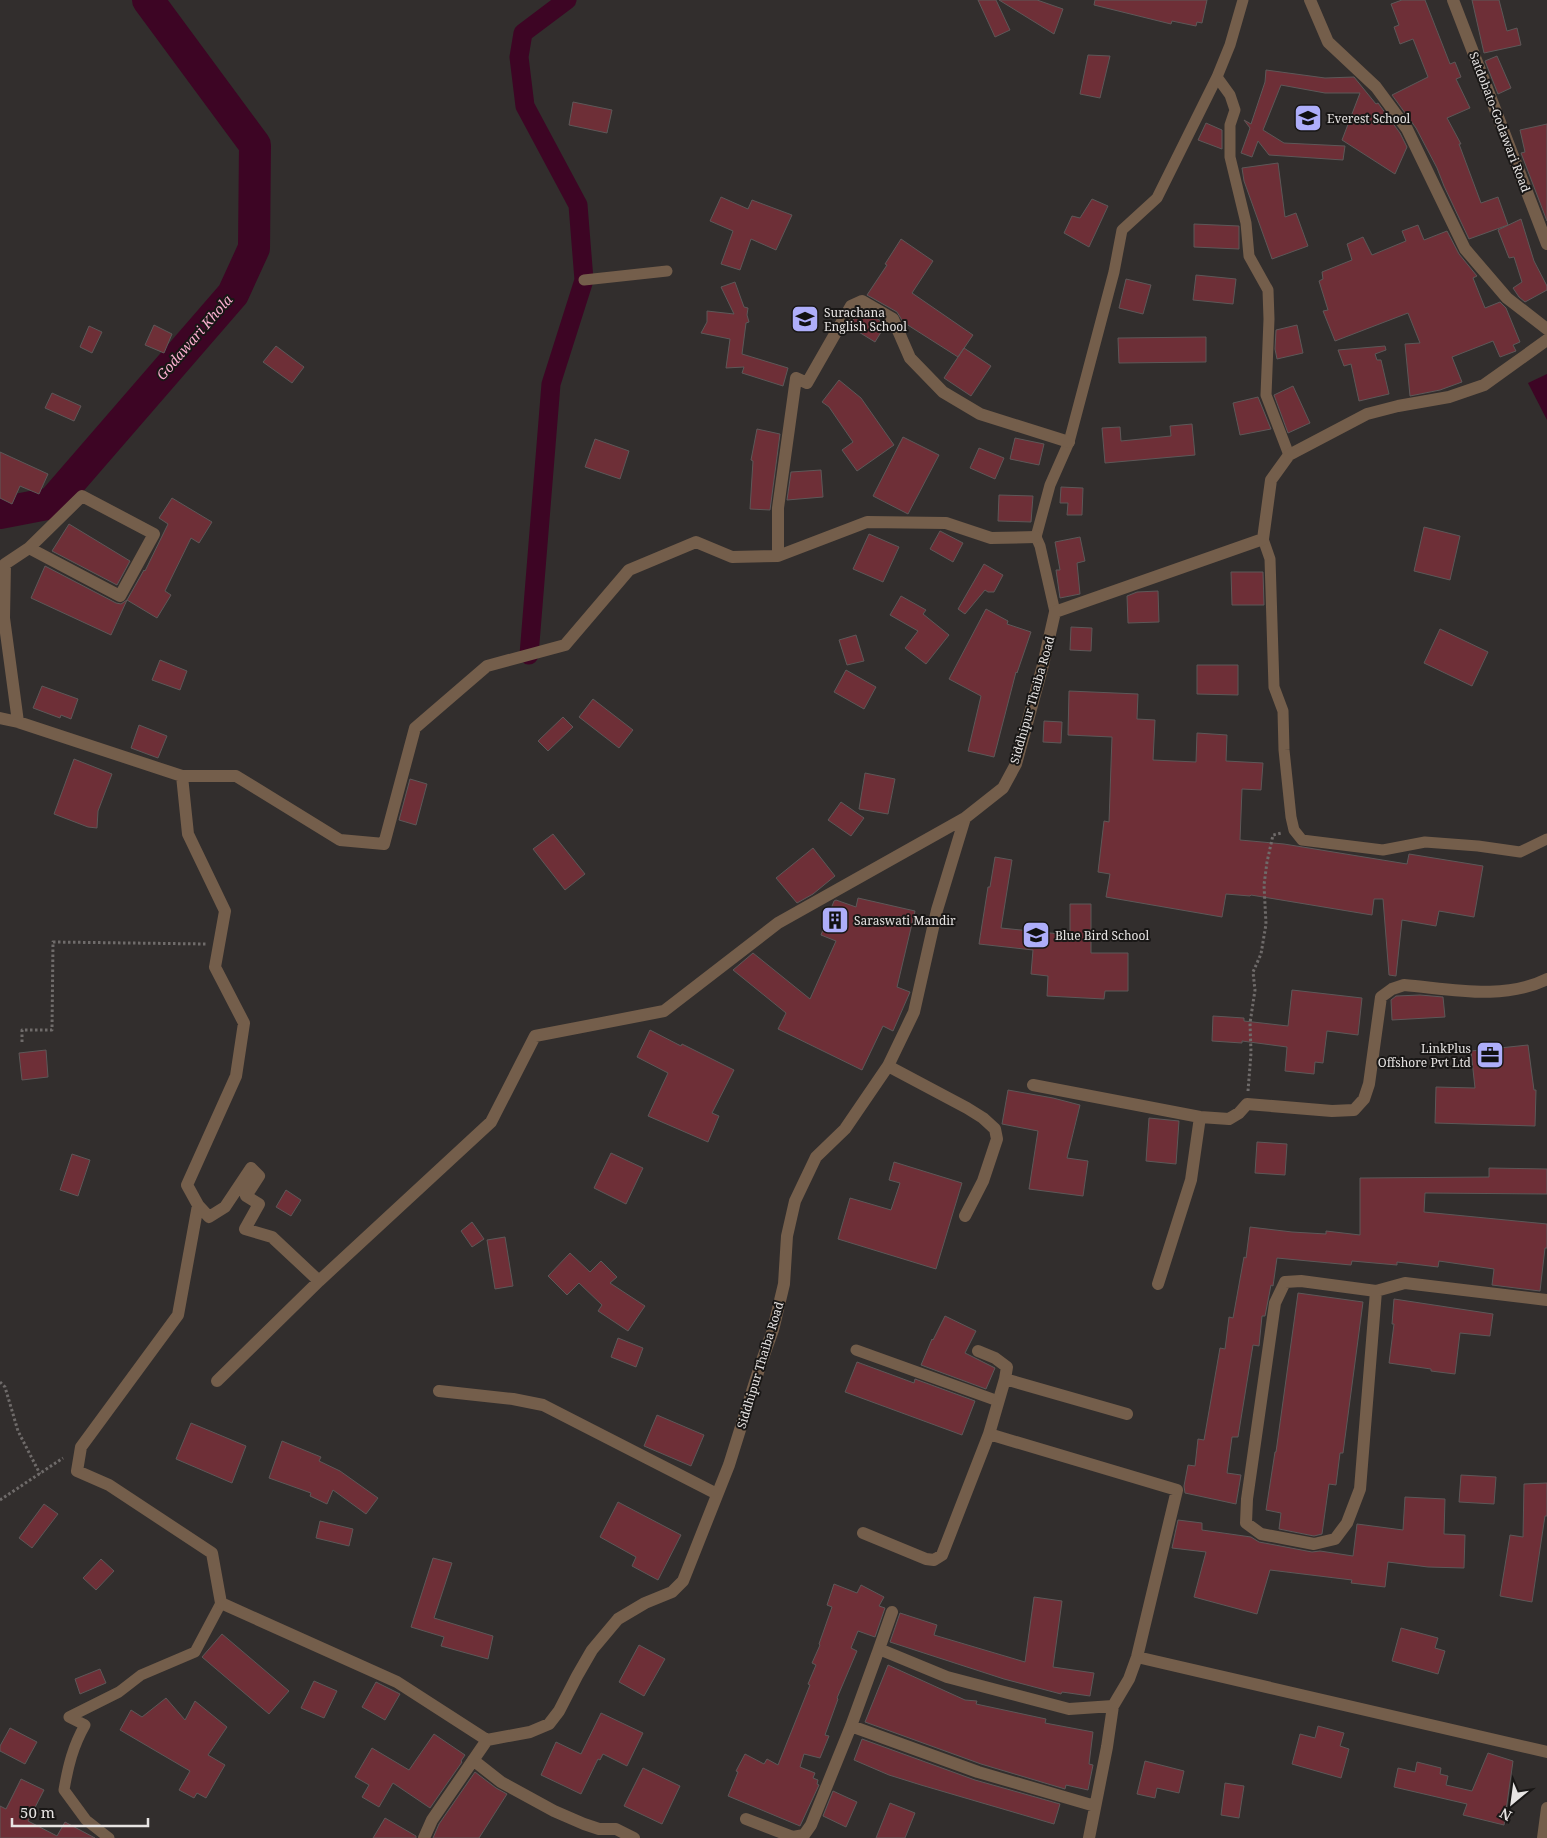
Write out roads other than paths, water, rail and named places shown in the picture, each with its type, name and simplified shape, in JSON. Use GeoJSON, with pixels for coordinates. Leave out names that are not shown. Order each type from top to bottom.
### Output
{"type":"FeatureCollection","features":[{"type":"Feature","properties":{"kind":"street"},"geometry":{"type":"LineString","coordinates":[[1310,0],[1328,42],[1376,88],[1407,129],[1465,249],[1507,298],[1547,329]]}},
{"type":"Feature","properties":{"kind":"street","name":"Satdobato-Godawari Road"},"geometry":{"type":"LineString","coordinates":[[1453,0],[1547,244]]}},
{"type":"Feature","properties":{"kind":"street"},"geometry":{"type":"LineString","coordinates":[[778,556],[778,508],[796,378],[807,383],[851,306],[862,301],[893,319],[910,358],[943,392],[980,414],[1069,442]]}},
{"type":"Feature","properties":{"kind":"street"},"geometry":{"type":"LineString","coordinates":[[1055,612],[1263,539],[1270,480],[1289,455],[1367,414],[1398,406],[1449,397],[1484,385],[1547,340]]}},
{"type":"Feature","properties":{"kind":"street"},"geometry":{"type":"LineString","coordinates":[[18,722],[4,618],[5,564],[29,548],[82,496],[154,534],[120,596],[29,548]]}},
{"type":"Feature","properties":{"kind":"street"},"geometry":{"type":"LineString","coordinates":[[0,718],[18,722],[182,776],[236,776],[340,840],[384,844],[415,728],[487,666],[565,645],[629,570],[696,542],[732,557],[778,556],[868,522],[946,523],[991,538],[1036,537]]}},
{"type":"Feature","properties":{"kind":"street","name":"Siddhipur Thaiba Road"},"geometry":{"type":"LineString","coordinates":[[486,1740],[530,1732],[549,1724],[559,1711],[592,1650],[618,1619],[645,1603],[672,1592],[683,1582],[729,1465],[760,1366],[774,1330],[784,1284],[787,1236],[795,1201],[816,1157],[845,1129],[888,1066],[914,1012],[937,910],[965,818],[1003,788],[1016,764],[1043,665],[1055,612]]}},
{"type":"Feature","properties":{"kind":"street"},"geometry":{"type":"LineString","coordinates":[[182,776],[188,834],[225,911],[215,967],[244,1023],[236,1076],[187,1184],[198,1205],[209,1217],[225,1207],[251,1168],[259,1176],[246,1196],[259,1204],[245,1229],[272,1237],[319,1281]]}},
{"type":"Feature","properties":{"kind":"street"},"geometry":{"type":"LineString","coordinates":[[217,1381],[319,1281],[490,1122],[535,1036],[664,1011],[778,923],[965,818]]}},
{"type":"Feature","properties":{"kind":"street"},"geometry":{"type":"LineString","coordinates":[[1032,1085],[1200,1117],[1229,1119],[1239,1113],[1247,1104],[1332,1111],[1354,1110],[1364,1099],[1369,1084],[1381,997],[1392,989],[1404,985],[1494,993],[1518,990],[1547,979]]}},
{"type":"Feature","properties":{"kind":"street"},"geometry":{"type":"LineString","coordinates":[[888,1066],[967,1108],[983,1118],[995,1129],[997,1139],[983,1181],[966,1216]]}},
{"type":"Feature","properties":{"kind":"street"},"geometry":{"type":"LineString","coordinates":[[1158,1284],[1191,1180],[1200,1117]]}},
{"type":"Feature","properties":{"kind":"street"},"geometry":{"type":"LineString","coordinates":[[198,1205],[178,1315],[81,1447],[77,1471],[109,1485],[212,1553],[221,1603],[397,1682],[486,1740],[432,1820],[424,1838]]}},
{"type":"Feature","properties":{"kind":"street"},"geometry":{"type":"LineString","coordinates":[[1376,1291],[1360,1489],[1347,1523],[1335,1539],[1314,1544],[1261,1534],[1246,1523],[1247,1507],[1274,1303],[1285,1282],[1301,1281],[1376,1291],[1405,1283],[1547,1300]]}},
{"type":"Feature","properties":{"kind":"street"},"geometry":{"type":"LineString","coordinates":[[863,1533],[926,1559],[934,1560],[942,1555],[989,1434],[1005,1379],[1007,1367],[995,1358],[978,1351]]}},
{"type":"Feature","properties":{"kind":"street"},"geometry":{"type":"LineString","coordinates":[[1005,1379],[1127,1414]]}},
{"type":"Feature","properties":{"kind":"street"},"geometry":{"type":"LineString","coordinates":[[439,1391],[513,1399],[544,1405],[717,1494]]}},
{"type":"Feature","properties":{"kind":"street"},"geometry":{"type":"LineString","coordinates":[[989,1434],[1177,1490],[1137,1657],[1129,1679],[1113,1706],[1089,1838]]}},
{"type":"Feature","properties":{"kind":"street"},"geometry":{"type":"LineString","coordinates":[[746,1819],[793,1837],[804,1835],[811,1825],[851,1726],[892,1612]]}},
{"type":"Feature","properties":{"kind":"street"},"geometry":{"type":"LineString","coordinates":[[879,1649],[947,1677],[1069,1709],[1113,1706]]}},
{"type":"Feature","properties":{"kind":"street"},"geometry":{"type":"LineString","coordinates":[[1137,1657],[1547,1752]]}},
{"type":"Feature","properties":{"kind":"street"},"geometry":{"type":"LineString","coordinates":[[851,1726],[978,1772],[1095,1806]]}},
{"type":"Feature","properties":{"kind":"street"},"geometry":{"type":"LineString","coordinates":[[473,1760],[501,1782],[554,1811],[599,1829],[616,1829],[634,1838]]}},
{"type":"Feature","properties":{"kind":"street"},"geometry":{"type":"LineString","coordinates":[[1544,1838],[1547,1808]]}},
{"type":"Feature","properties":{"kind":"lane"},"geometry":{"type":"LineString","coordinates":[[1055,612],[1040,546],[1036,537],[1050,485],[1069,442],[1114,272],[1122,230],[1157,198],[1218,76],[1230,46],[1243,0]]}},
{"type":"Feature","properties":{"kind":"lane"},"geometry":{"type":"LineString","coordinates":[[1218,76],[1230,95],[1235,110],[1230,125],[1230,157],[1246,223],[1249,256],[1268,290],[1266,395],[1289,455]]}},
{"type":"Feature","properties":{"kind":"lane"},"geometry":{"type":"LineString","coordinates":[[584,280],[667,271]]}},
{"type":"Feature","properties":{"kind":"lane"},"geometry":{"type":"LineString","coordinates":[[1263,539],[1270,559],[1274,688],[1283,711],[1284,750],[1291,817],[1294,830],[1302,840],[1382,850],[1425,842],[1478,846],[1520,852],[1547,839]]}},
{"type":"Feature","properties":{"kind":"lane"},"geometry":{"type":"LineString","coordinates":[[856,1350],[998,1401]]}},
{"type":"Feature","properties":{"kind":"lane"},"geometry":{"type":"LineString","coordinates":[[110,1838],[86,1820],[64,1790],[68,1765],[76,1742],[85,1725],[70,1717],[119,1692],[141,1676],[195,1652],[221,1603]]}},
{"type":"Feature","properties":{"kind":"waterway","name":"Godawari Khola"},"geometry":{"type":"LineString","coordinates":[[0,513],[52,503],[233,294],[254,248],[255,145],[148,0]]}},
{"type":"Feature","properties":{"kind":"waterway"},"geometry":{"type":"LineString","coordinates":[[529,655],[551,384],[584,280],[578,205],[525,106],[519,57],[523,33],[567,0]]}},
{"type":"Feature","properties":{"kind":"place","name":"Everest School"},"geometry":{"type":"Point","coordinates":[1308,118]}},
{"type":"Feature","properties":{"kind":"place","name":"Surachana English School"},"geometry":{"type":"Point","coordinates":[805,319]}},
{"type":"Feature","properties":{"kind":"place","name":"Saraswati Mandir"},"geometry":{"type":"Point","coordinates":[835,920]}},
{"type":"Feature","properties":{"kind":"place","name":"Blue Bird School"},"geometry":{"type":"Point","coordinates":[1036,935]}},
{"type":"Feature","properties":{"kind":"place","name":"LinkPlus Offshore Pvt Ltd"},"geometry":{"type":"Point","coordinates":[1490,1055]}}]}
